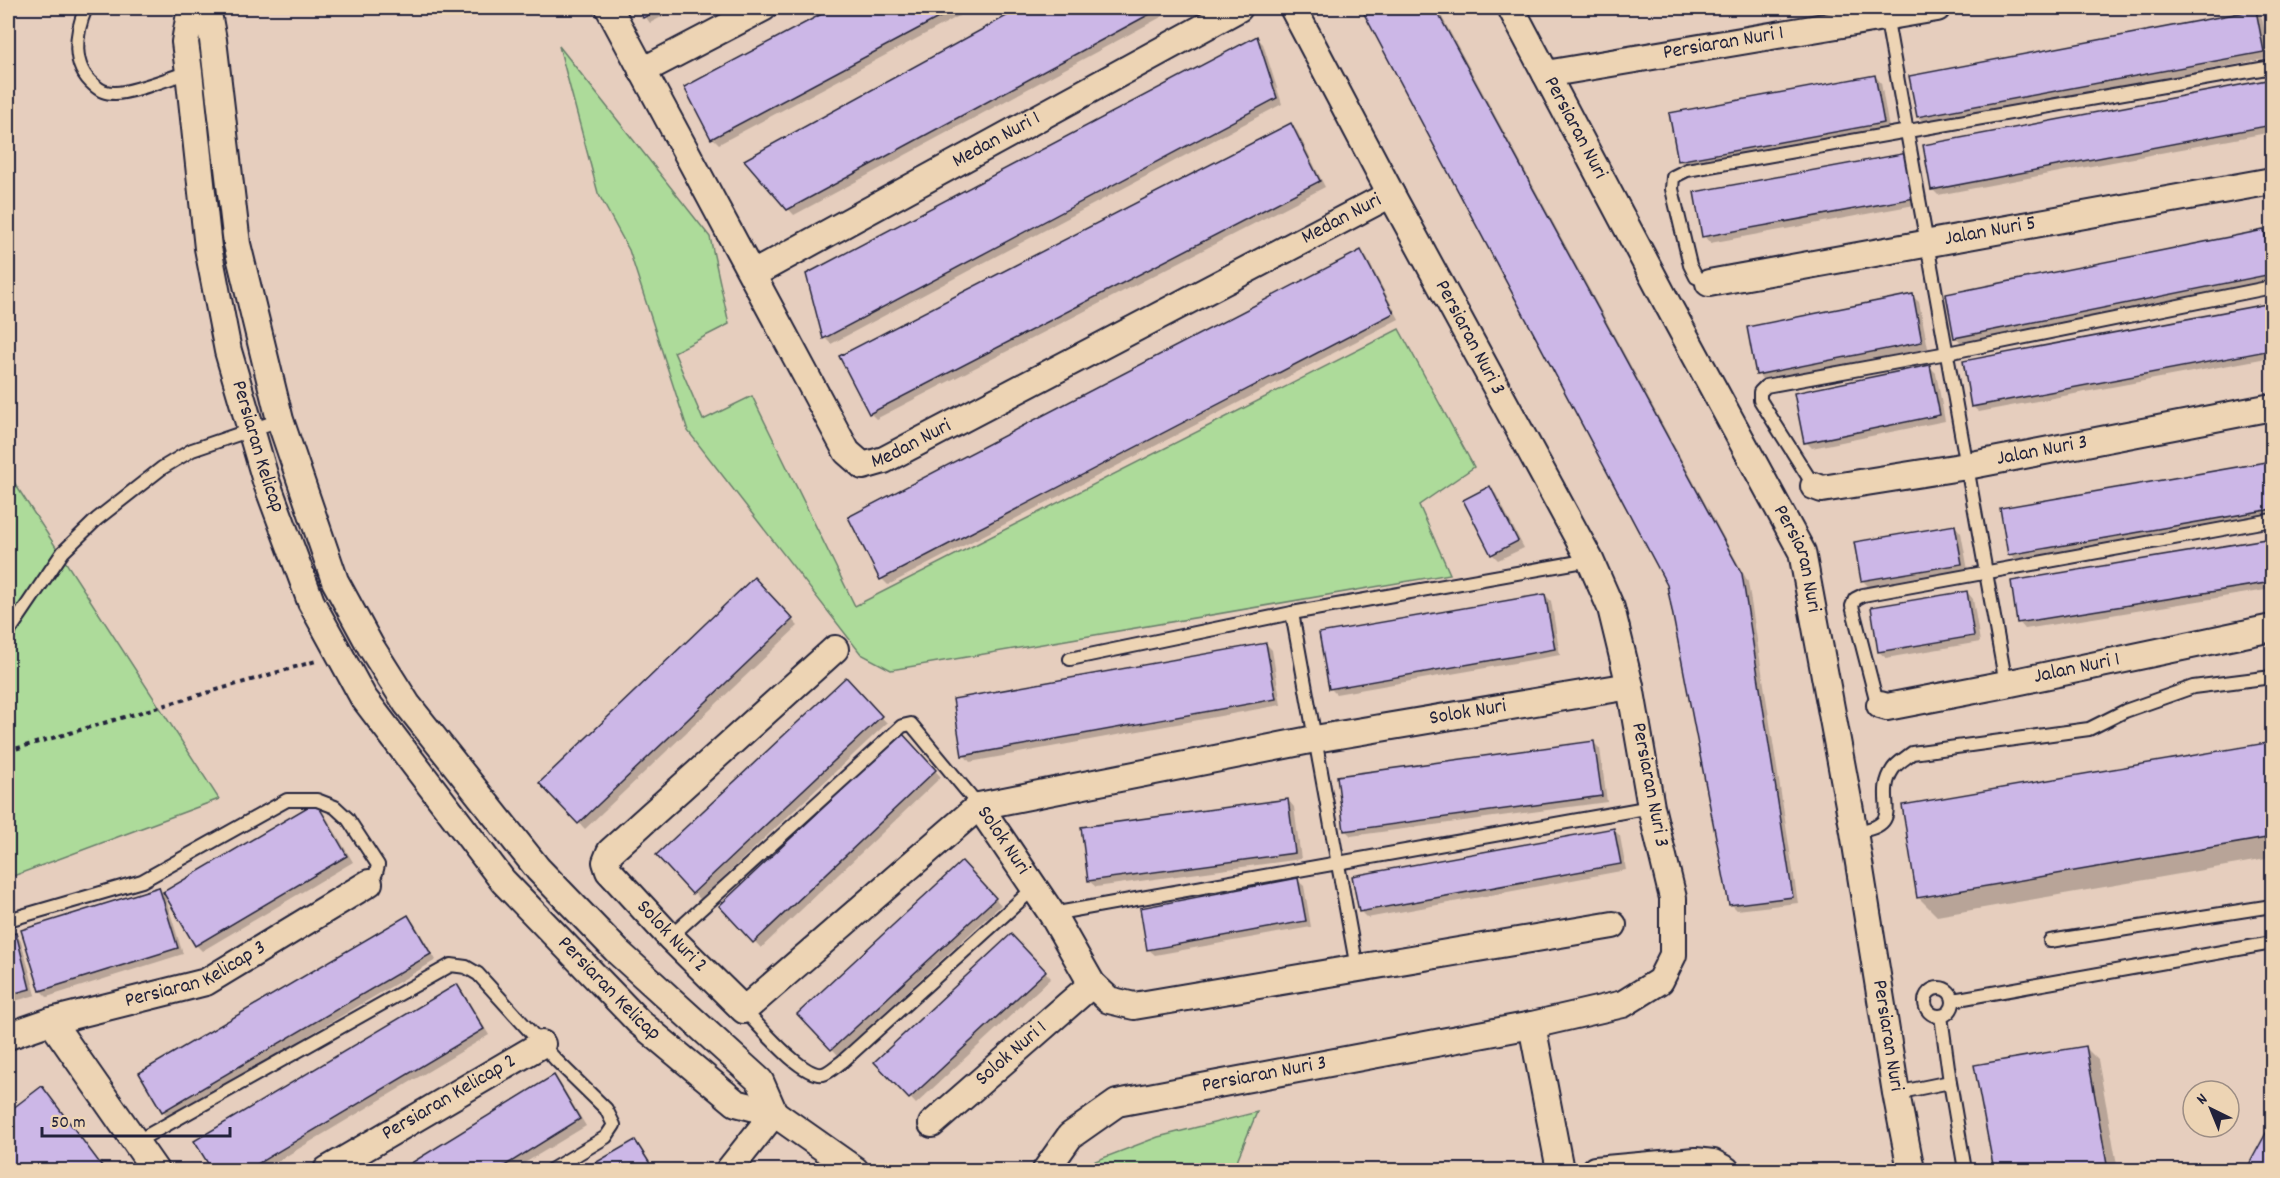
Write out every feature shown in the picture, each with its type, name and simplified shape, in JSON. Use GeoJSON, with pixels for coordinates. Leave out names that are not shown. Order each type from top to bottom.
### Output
{"type":"FeatureCollection","features":[{"type":"Feature","properties":{"kind":"street","name":"Persiaran Kelicap"},"geometry":{"type":"LineString","coordinates":[[191,8],[185,42],[208,248],[228,351],[266,481],[311,602],[363,697],[503,881],[639,1022],[736,1103],[774,1113],[855,1170]]}},
{"type":"Feature","properties":{"kind":"street","name":"Persiaran Kelicap"},"geometry":{"type":"LineString","coordinates":[[207,8],[216,64],[237,244],[280,420],[335,581],[371,647],[406,704],[494,816],[538,869],[611,944],[760,1081],[774,1113]]}},
{"type":"Feature","properties":{"kind":"street","name":"Medan Nuri"},"geometry":{"type":"LineString","coordinates":[[609,8],[847,452],[863,466],[884,460],[1391,194]]}},
{"type":"Feature","properties":{"kind":"street"},"geometry":{"type":"LineString","coordinates":[[642,71],[763,8]]}},
{"type":"Feature","properties":{"kind":"street","name":"Medan Nuri 1"},"geometry":{"type":"LineString","coordinates":[[753,274],[1239,8]]}},
{"type":"Feature","properties":{"kind":"street","name":"Persiaran Nuri 3"},"geometry":{"type":"LineString","coordinates":[[1046,1170],[1070,1136],[1117,1103],[1532,1025],[1623,1004],[1660,981],[1673,955],[1674,898],[1651,807],[1630,686],[1611,608],[1590,561],[1293,8]]}},
{"type":"Feature","properties":{"kind":"street","name":"Persiaran Nuri"},"geometry":{"type":"LineString","coordinates":[[1510,8],[1802,552],[1854,832],[1896,1093],[1911,1170]]}},
{"type":"Feature","properties":{"kind":"street","name":"Persiaran Nuri 1"},"geometry":{"type":"LineString","coordinates":[[1546,74],[1886,12],[1937,8]]}},
{"type":"Feature","properties":{"kind":"street","name":"Jalan Nuri 5"},"geometry":{"type":"LineString","coordinates":[[1709,283],[2272,181]]}},
{"type":"Feature","properties":{"kind":"street","name":"Jalan Nuri 3"},"geometry":{"type":"LineString","coordinates":[[1814,486],[1822,489],[1967,466],[2272,408]]}},
{"type":"Feature","properties":{"kind":"street","name":"Jalan Nuri 1"},"geometry":{"type":"LineString","coordinates":[[1880,705],[1887,707],[2006,684],[2272,628]]}},
{"type":"Feature","properties":{"kind":"street","name":"Solok Nuri 2"},"geometry":{"type":"LineString","coordinates":[[744,1010],[670,937],[609,871],[606,862],[610,852],[835,649]]}},
{"type":"Feature","properties":{"kind":"street","name":"Solok Nuri"},"geometry":{"type":"LineString","coordinates":[[1613,925],[1134,1006],[1109,1000],[1092,984],[1052,914],[979,806],[1315,739],[1630,686]]}},
{"type":"Feature","properties":{"kind":"street"},"geometry":{"type":"LineString","coordinates":[[744,1010],[979,806]]}},
{"type":"Feature","properties":{"kind":"street"},"geometry":{"type":"LineString","coordinates":[[468,835],[494,816]]}},
{"type":"Feature","properties":{"kind":"street","name":"Persiaran Kelicap 3"},"geometry":{"type":"LineString","coordinates":[[8,1036],[51,1022],[206,982],[369,883]]}},
{"type":"Feature","properties":{"kind":"street","name":"Solok Nuri 1"},"geometry":{"type":"LineString","coordinates":[[932,1125],[1092,984]]}},
{"type":"Feature","properties":{"kind":"street"},"geometry":{"type":"LineString","coordinates":[[51,1022],[154,1170]]}},
{"type":"Feature","properties":{"kind":"street"},"geometry":{"type":"LineString","coordinates":[[1532,1025],[1560,1170]]}},
{"type":"Feature","properties":{"kind":"street","name":"Persiaran Kelicap 2"},"geometry":{"type":"LineString","coordinates":[[327,1170],[542,1044]]}},
{"type":"Feature","properties":{"kind":"street"},"geometry":{"type":"LineString","coordinates":[[729,1170],[774,1113]]}},
{"type":"Feature","properties":{"kind":"street"},"geometry":{"type":"LineString","coordinates":[[1595,1170],[1695,1161],[1713,1163],[1726,1170]]}},
{"type":"Feature","properties":{"kind":"lane"},"geometry":{"type":"LineString","coordinates":[[86,8],[77,32],[78,61],[87,80],[102,92],[117,94],[216,64]]}},
{"type":"Feature","properties":{"kind":"lane"},"geometry":{"type":"LineString","coordinates":[[1886,12],[2006,684]]}},
{"type":"Feature","properties":{"kind":"lane"},"geometry":{"type":"LineString","coordinates":[[1709,283],[1696,277],[1690,265],[1672,189],[1673,177],[1687,170],[2272,67]]}},
{"type":"Feature","properties":{"kind":"lane"},"geometry":{"type":"LineString","coordinates":[[1814,486],[1760,400],[1760,392],[1766,386],[1947,353],[2272,287]]}},
{"type":"Feature","properties":{"kind":"lane"},"geometry":{"type":"LineString","coordinates":[[8,633],[63,552],[96,519],[162,468],[192,450],[280,420]]}},
{"type":"Feature","properties":{"kind":"lane"},"geometry":{"type":"LineString","coordinates":[[1880,705],[1876,699],[1852,606],[1855,599],[1863,595],[2272,520]]}},
{"type":"Feature","properties":{"kind":"lane"},"geometry":{"type":"LineString","coordinates":[[1070,658],[1292,613],[1590,561]]}},
{"type":"Feature","properties":{"kind":"lane"},"geometry":{"type":"LineString","coordinates":[[1292,613],[1358,969]]}},
{"type":"Feature","properties":{"kind":"lane"},"geometry":{"type":"LineString","coordinates":[[1854,832],[1872,830],[1880,826],[1886,818],[1886,792],[1893,769],[1912,753],[2089,729],[2125,711],[2193,687],[2272,677]]}},
{"type":"Feature","properties":{"kind":"lane"},"geometry":{"type":"LineString","coordinates":[[670,937],[902,726],[911,724],[979,806]]}},
{"type":"Feature","properties":{"kind":"lane"},"geometry":{"type":"LineString","coordinates":[[8,920],[142,881],[287,800],[317,800],[334,807],[348,819],[378,865],[369,883]]}},
{"type":"Feature","properties":{"kind":"lane"},"geometry":{"type":"LineString","coordinates":[[1052,914],[1651,807]]}},
{"type":"Feature","properties":{"kind":"lane"},"geometry":{"type":"LineString","coordinates":[[744,1010],[798,1065],[812,1074],[824,1074],[843,1061],[1034,888]]}},
{"type":"Feature","properties":{"kind":"lane"},"geometry":{"type":"LineString","coordinates":[[2050,941],[2272,906]]}},
{"type":"Feature","properties":{"kind":"lane"},"geometry":{"type":"LineString","coordinates":[[1953,1000],[2272,943]]}},
{"type":"Feature","properties":{"kind":"lane"},"geometry":{"type":"LineString","coordinates":[[134,1143],[451,965],[466,968],[478,974],[606,1109],[614,1125],[606,1137],[551,1170]]}},
{"type":"Feature","properties":{"kind":"lane"},"geometry":{"type":"LineString","coordinates":[[1940,988],[1948,991],[1953,1000],[1952,1008],[1941,1016],[1928,1012],[1925,1003],[1927,994],[1940,988]]}},
{"type":"Feature","properties":{"kind":"lane"},"geometry":{"type":"LineString","coordinates":[[1941,1016],[1965,1170]]}},
{"type":"Feature","properties":{"kind":"lane"},"geometry":{"type":"LineString","coordinates":[[1896,1093],[1950,1082]]}},
{"type":"Feature","properties":{"kind":"path"},"geometry":{"type":"LineString","coordinates":[[8,751],[339,654]]}},
{"type":"Feature","properties":{"kind":"green space"},"geometry":{"type":"Polygon","coordinates":[[[559,46],[710,237],[729,324],[674,352],[703,420],[752,396],[855,606],[1399,329],[1474,467],[1419,505],[1450,574],[891,670],[861,654],[688,431],[629,250],[598,193],[559,46]]]}},
{"type":"Feature","properties":{"kind":"green space"},"geometry":{"type":"Polygon","coordinates":[[[8,473],[219,799],[8,878],[8,473]]]}},
{"type":"Feature","properties":{"kind":"green space"},"geometry":{"type":"Polygon","coordinates":[[[1257,1112],[1233,1170],[1090,1170],[1095,1161],[1158,1137],[1257,1112]]]}},
{"type":"Feature","properties":{"kind":"building"},"geometry":{"type":"Polygon","coordinates":[[[637,8],[662,8],[643,18],[637,8]]]}},
{"type":"Feature","properties":{"kind":"building"},"geometry":{"type":"Polygon","coordinates":[[[833,8],[957,8],[711,139],[684,87],[833,8]]]}},
{"type":"Feature","properties":{"kind":"building"},"geometry":{"type":"Polygon","coordinates":[[[1021,8],[1161,8],[787,210],[744,160],[1021,8]]]}},
{"type":"Feature","properties":{"kind":"building"},"geometry":{"type":"Polygon","coordinates":[[[1361,8],[1435,8],[1742,574],[1793,897],[1729,905],[1667,585],[1361,8]]]}},
{"type":"Feature","properties":{"kind":"building"},"geometry":{"type":"Polygon","coordinates":[[[2256,10],[2264,52],[1917,117],[1909,76],[2256,10]]]}},
{"type":"Feature","properties":{"kind":"building"},"geometry":{"type":"Polygon","coordinates":[[[1257,36],[1277,98],[823,339],[806,274],[1257,36]]]}},
{"type":"Feature","properties":{"kind":"building"},"geometry":{"type":"Polygon","coordinates":[[[1875,75],[1884,123],[1678,161],[1669,113],[1875,75]]]}},
{"type":"Feature","properties":{"kind":"building"},"geometry":{"type":"Polygon","coordinates":[[[2272,79],[2272,125],[1931,190],[1923,145],[2272,79]]]}},
{"type":"Feature","properties":{"kind":"building"},"geometry":{"type":"Polygon","coordinates":[[[1291,123],[1320,181],[869,414],[839,356],[1291,123]]]}},
{"type":"Feature","properties":{"kind":"building"},"geometry":{"type":"Polygon","coordinates":[[[1907,153],[1915,198],[1702,237],[1694,192],[1907,153]]]}},
{"type":"Feature","properties":{"kind":"building"},"geometry":{"type":"Polygon","coordinates":[[[2264,230],[2272,274],[1954,338],[1946,294],[2264,230]]]}},
{"type":"Feature","properties":{"kind":"building"},"geometry":{"type":"Polygon","coordinates":[[[1361,250],[1394,313],[880,580],[848,517],[1361,250]]]}},
{"type":"Feature","properties":{"kind":"building"},"geometry":{"type":"Polygon","coordinates":[[[1913,294],[1922,342],[1756,375],[1747,327],[1913,294]]]}},
{"type":"Feature","properties":{"kind":"building"},"geometry":{"type":"Polygon","coordinates":[[[2272,303],[2272,350],[1971,407],[1963,361],[2272,303]]]}},
{"type":"Feature","properties":{"kind":"building"},"geometry":{"type":"Polygon","coordinates":[[[1930,365],[1940,415],[1804,443],[1794,393],[1930,365]]]}},
{"type":"Feature","properties":{"kind":"building"},"geometry":{"type":"Polygon","coordinates":[[[2272,461],[2272,509],[2008,555],[2000,508],[2272,461]]]}},
{"type":"Feature","properties":{"kind":"building"},"geometry":{"type":"Polygon","coordinates":[[[1490,486],[1518,541],[1491,555],[1463,500],[1490,486]]]}},
{"type":"Feature","properties":{"kind":"building"},"geometry":{"type":"Polygon","coordinates":[[[1955,525],[1962,564],[1861,581],[1854,542],[1955,525]]]}},
{"type":"Feature","properties":{"kind":"building"},"geometry":{"type":"Polygon","coordinates":[[[2272,538],[2272,582],[2017,623],[2011,581],[2272,538]]]}},
{"type":"Feature","properties":{"kind":"building"},"geometry":{"type":"Polygon","coordinates":[[[754,577],[793,619],[578,824],[539,783],[754,577]]]}},
{"type":"Feature","properties":{"kind":"building"},"geometry":{"type":"Polygon","coordinates":[[[1967,591],[1974,636],[1878,652],[1871,607],[1967,591]]]}},
{"type":"Feature","properties":{"kind":"building"},"geometry":{"type":"Polygon","coordinates":[[[1545,594],[1555,649],[1329,689],[1319,633],[1545,594]]]}},
{"type":"Feature","properties":{"kind":"building"},"geometry":{"type":"Polygon","coordinates":[[[1266,643],[1276,699],[962,756],[953,699],[1266,643]]]}},
{"type":"Feature","properties":{"kind":"building"},"geometry":{"type":"Polygon","coordinates":[[[846,677],[882,716],[692,894],[656,855],[846,677]]]}},
{"type":"Feature","properties":{"kind":"building"},"geometry":{"type":"Polygon","coordinates":[[[902,733],[936,770],[753,943],[719,906],[902,733]]]}},
{"type":"Feature","properties":{"kind":"building"},"geometry":{"type":"Polygon","coordinates":[[[1594,741],[1602,796],[1344,831],[1337,776],[1594,741]]]}},
{"type":"Feature","properties":{"kind":"building"},"geometry":{"type":"Polygon","coordinates":[[[2266,743],[2272,782],[2272,837],[1917,898],[1902,805],[2266,743]]]}},
{"type":"Feature","properties":{"kind":"building"},"geometry":{"type":"Polygon","coordinates":[[[1288,799],[1295,853],[1088,881],[1081,827],[1288,799]]]}},
{"type":"Feature","properties":{"kind":"building"},"geometry":{"type":"Polygon","coordinates":[[[316,802],[347,856],[195,946],[163,892],[316,802]]]}},
{"type":"Feature","properties":{"kind":"building"},"geometry":{"type":"Polygon","coordinates":[[[1614,828],[1621,864],[1359,912],[1352,876],[1614,828]]]}},
{"type":"Feature","properties":{"kind":"building"},"geometry":{"type":"Polygon","coordinates":[[[962,861],[996,898],[831,1050],[797,1014],[962,861]]]}},
{"type":"Feature","properties":{"kind":"building"},"geometry":{"type":"Polygon","coordinates":[[[1298,878],[1306,921],[1147,950],[1140,908],[1298,878]]]}},
{"type":"Feature","properties":{"kind":"building"},"geometry":{"type":"Polygon","coordinates":[[[159,887],[178,948],[40,991],[21,930],[159,887]]]}},
{"type":"Feature","properties":{"kind":"building"},"geometry":{"type":"Polygon","coordinates":[[[408,915],[431,954],[162,1112],[139,1073],[408,915]]]}},
{"type":"Feature","properties":{"kind":"building"},"geometry":{"type":"Polygon","coordinates":[[[16,933],[30,989],[8,995],[8,935],[16,933]]]}},
{"type":"Feature","properties":{"kind":"building"},"geometry":{"type":"Polygon","coordinates":[[[1011,934],[1046,971],[909,1099],[874,1062],[1011,934]]]}},
{"type":"Feature","properties":{"kind":"building"},"geometry":{"type":"Polygon","coordinates":[[[457,984],[484,1029],[247,1170],[212,1170],[194,1141],[457,984]]]}},
{"type":"Feature","properties":{"kind":"building"},"geometry":{"type":"Polygon","coordinates":[[[2086,1046],[2108,1170],[1994,1170],[1974,1065],[2086,1046]]]}},
{"type":"Feature","properties":{"kind":"building"},"geometry":{"type":"Polygon","coordinates":[[[554,1075],[580,1119],[498,1170],[400,1170],[554,1075]]]}},
{"type":"Feature","properties":{"kind":"building"},"geometry":{"type":"Polygon","coordinates":[[[42,1086],[105,1170],[15,1170],[8,1161],[8,1112],[42,1086]]]}},
{"type":"Feature","properties":{"kind":"building"},"geometry":{"type":"Polygon","coordinates":[[[2272,1122],[2272,1170],[2246,1170],[2272,1122]]]}},
{"type":"Feature","properties":{"kind":"building"},"geometry":{"type":"Polygon","coordinates":[[[635,1140],[654,1170],[583,1170],[635,1140]]]}}]}
